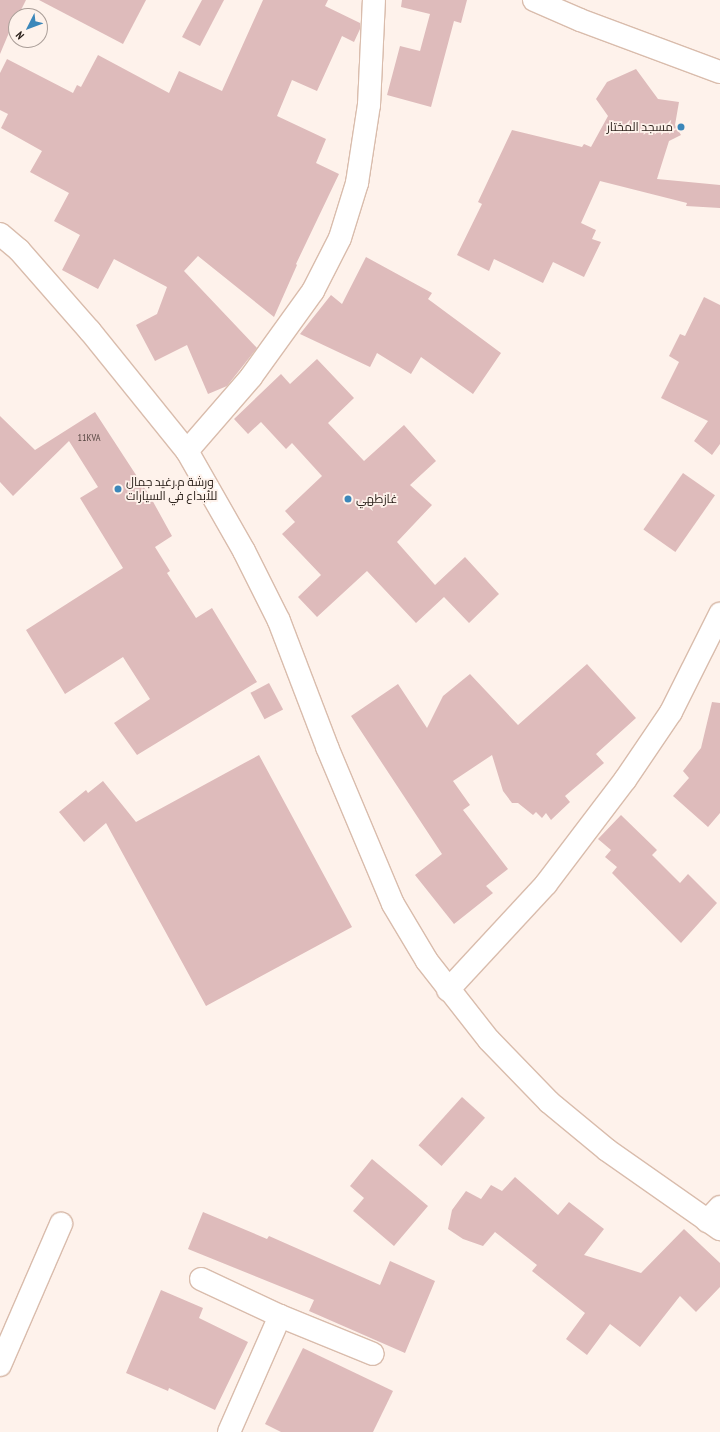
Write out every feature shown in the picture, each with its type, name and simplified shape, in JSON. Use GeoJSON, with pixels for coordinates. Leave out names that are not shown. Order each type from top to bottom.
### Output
{"type":"FeatureCollection","features":[{"type":"Feature","properties":{"kind":"street"},"geometry":{"type":"LineString","coordinates":[[187,451],[251,377],[313,291],[340,238],[357,183],[369,105],[373,0]]}},
{"type":"Feature","properties":{"kind":"street"},"geometry":{"type":"LineString","coordinates":[[534,0],[580,20],[720,72]]}},
{"type":"Feature","properties":{"kind":"street"},"geometry":{"type":"LineString","coordinates":[[0,234],[19,250],[90,331],[187,451],[244,551],[279,621],[327,747],[393,904],[427,961],[448,990],[489,1040],[549,1102],[607,1150],[716,1219]]}},
{"type":"Feature","properties":{"kind":"street"},"geometry":{"type":"LineString","coordinates":[[448,990],[546,884],[625,780],[671,712],[720,614]]}},
{"type":"Feature","properties":{"kind":"street"},"geometry":{"type":"LineString","coordinates":[[0,1364],[62,1224]]}},
{"type":"Feature","properties":{"kind":"street"},"geometry":{"type":"LineString","coordinates":[[201,1279],[280,1316],[373,1354]]}},
{"type":"Feature","properties":{"kind":"street"},"geometry":{"type":"LineString","coordinates":[[229,1432],[280,1316]]}},
{"type":"Feature","properties":{"kind":"building"},"geometry":{"type":"Polygon","coordinates":[[[0,0],[26,0],[22,8],[8,8],[8,35],[0,54],[0,0]]]}},
{"type":"Feature","properties":{"kind":"building"},"geometry":{"type":"Polygon","coordinates":[[[39,0],[146,0],[123,44],[39,0]]]}},
{"type":"Feature","properties":{"kind":"building"},"geometry":{"type":"Polygon","coordinates":[[[202,0],[224,0],[200,46],[182,37],[202,0]]]}},
{"type":"Feature","properties":{"kind":"building"},"geometry":{"type":"Polygon","coordinates":[[[263,0],[328,0],[325,6],[360,23],[360,29],[354,42],[342,36],[317,91],[292,80],[277,116],[326,139],[316,163],[339,174],[296,264],[297,265],[274,317],[198,256],[184,271],[257,348],[227,386],[208,394],[187,345],[155,361],[136,325],[157,314],[167,287],[114,259],[98,289],[62,270],[80,235],[54,221],[69,193],[30,172],[42,151],[1,128],[8,114],[0,110],[0,73],[7,59],[73,93],[77,85],[81,87],[98,55],[169,93],[179,71],[222,91],[263,0]]]}},
{"type":"Feature","properties":{"kind":"building"},"geometry":{"type":"Polygon","coordinates":[[[402,0],[467,0],[461,23],[454,21],[431,107],[387,95],[400,46],[420,51],[430,14],[401,7],[402,0]]]}},
{"type":"Feature","properties":{"kind":"building"},"geometry":{"type":"Polygon","coordinates":[[[636,69],[658,99],[679,102],[675,125],[681,135],[669,141],[657,179],[720,185],[720,208],[686,206],[687,203],[600,181],[581,223],[596,230],[592,239],[601,242],[584,277],[553,262],[543,283],[494,259],[489,271],[457,255],[482,204],[478,202],[512,130],[582,147],[584,144],[591,147],[608,116],[596,99],[607,82],[636,69]]]}},
{"type":"Feature","properties":{"kind":"building"},"geometry":{"type":"Polygon","coordinates":[[[366,257],[432,293],[428,299],[501,353],[473,394],[421,357],[411,374],[377,353],[370,367],[300,334],[331,295],[342,304],[366,257]]]}},
{"type":"Feature","properties":{"kind":"building"},"geometry":{"type":"Polygon","coordinates":[[[704,297],[720,305],[720,444],[712,455],[694,441],[708,421],[661,398],[679,362],[669,356],[680,334],[685,336],[704,297]]]}},
{"type":"Feature","properties":{"kind":"building"},"geometry":{"type":"Polygon","coordinates":[[[317,359],[354,398],[328,423],[364,461],[404,425],[436,461],[410,485],[432,505],[397,542],[435,585],[465,557],[499,594],[469,623],[444,597],[416,623],[367,571],[317,617],[298,597],[321,575],[282,534],[295,522],[285,511],[322,476],[292,443],[286,449],[261,422],[248,434],[234,419],[281,374],[290,384],[317,359]]]}},
{"type":"Feature","properties":{"kind":"building"},"geometry":{"type":"Polygon","coordinates":[[[95,412],[151,498],[172,536],[155,547],[170,571],[167,573],[196,618],[212,608],[257,682],[137,755],[114,723],[150,699],[123,657],[65,694],[26,630],[123,568],[80,498],[98,487],[69,441],[13,496],[0,482],[0,416],[35,450],[95,412]]]}},
{"type":"Feature","properties":{"kind":"building"},"geometry":{"type":"Polygon","coordinates":[[[683,473],[715,495],[675,552],[643,530],[683,473]]]}},
{"type":"Feature","properties":{"kind":"building"},"geometry":{"type":"Polygon","coordinates":[[[587,664],[636,718],[596,754],[604,763],[565,796],[570,802],[551,820],[546,813],[542,818],[536,812],[533,815],[518,803],[512,803],[503,791],[492,755],[453,781],[470,805],[463,810],[508,869],[486,886],[493,893],[454,924],[415,875],[442,854],[351,716],[398,684],[427,728],[443,696],[470,674],[518,725],[587,664]]]}},
{"type":"Feature","properties":{"kind":"building"},"geometry":{"type":"Polygon","coordinates":[[[269,683],[283,709],[265,719],[250,693],[269,683]]]}},
{"type":"Feature","properties":{"kind":"building"},"geometry":{"type":"Polygon","coordinates":[[[712,702],[720,703],[720,813],[708,827],[673,796],[689,778],[683,771],[701,748],[712,702]]]}},
{"type":"Feature","properties":{"kind":"building"},"geometry":{"type":"Polygon","coordinates":[[[259,755],[352,927],[206,1006],[106,823],[84,842],[59,812],[86,790],[88,793],[103,781],[136,822],[259,755]]]}},
{"type":"Feature","properties":{"kind":"building"},"geometry":{"type":"Polygon","coordinates":[[[621,815],[657,850],[652,855],[680,883],[688,874],[717,903],[681,943],[612,873],[617,867],[605,857],[611,850],[598,839],[621,815]]]}},
{"type":"Feature","properties":{"kind":"building"},"geometry":{"type":"Polygon","coordinates":[[[462,1097],[485,1118],[442,1166],[419,1145],[462,1097]]]}},
{"type":"Feature","properties":{"kind":"building"},"geometry":{"type":"Polygon","coordinates":[[[372,1159],[428,1206],[394,1246],[353,1211],[364,1198],[350,1186],[372,1159]]]}},
{"type":"Feature","properties":{"kind":"building"},"geometry":{"type":"Polygon","coordinates":[[[515,1177],[558,1215],[569,1202],[604,1229],[584,1255],[641,1273],[684,1229],[720,1263],[720,1287],[696,1312],[680,1296],[640,1347],[610,1324],[587,1355],[566,1339],[585,1313],[532,1271],[537,1265],[495,1232],[483,1246],[463,1239],[448,1229],[452,1210],[466,1191],[481,1199],[491,1185],[502,1191],[515,1177]]]}},
{"type":"Feature","properties":{"kind":"building"},"geometry":{"type":"Polygon","coordinates":[[[203,1212],[267,1239],[269,1236],[380,1285],[390,1261],[435,1281],[405,1353],[309,1311],[314,1300],[188,1249],[203,1212]]]}},
{"type":"Feature","properties":{"kind":"building"},"geometry":{"type":"Polygon","coordinates":[[[161,1290],[203,1308],[199,1318],[248,1342],[215,1410],[169,1388],[168,1391],[126,1373],[161,1290]]]}},
{"type":"Feature","properties":{"kind":"building"},"geometry":{"type":"Polygon","coordinates":[[[303,1348],[393,1391],[373,1432],[281,1432],[265,1424],[303,1348]]]}},
{"type":"Feature","properties":{"kind":"place","name":"مسجد المختار"},"geometry":{"type":"Point","coordinates":[681,127]}},
{"type":"Feature","properties":{"kind":"place","name":"ورشة م.رغيد جمال للأبداع في السيارات"},"geometry":{"type":"Point","coordinates":[118,489]}},
{"type":"Feature","properties":{"kind":"place","name":"غازطهي"},"geometry":{"type":"Point","coordinates":[348,499]}}]}
